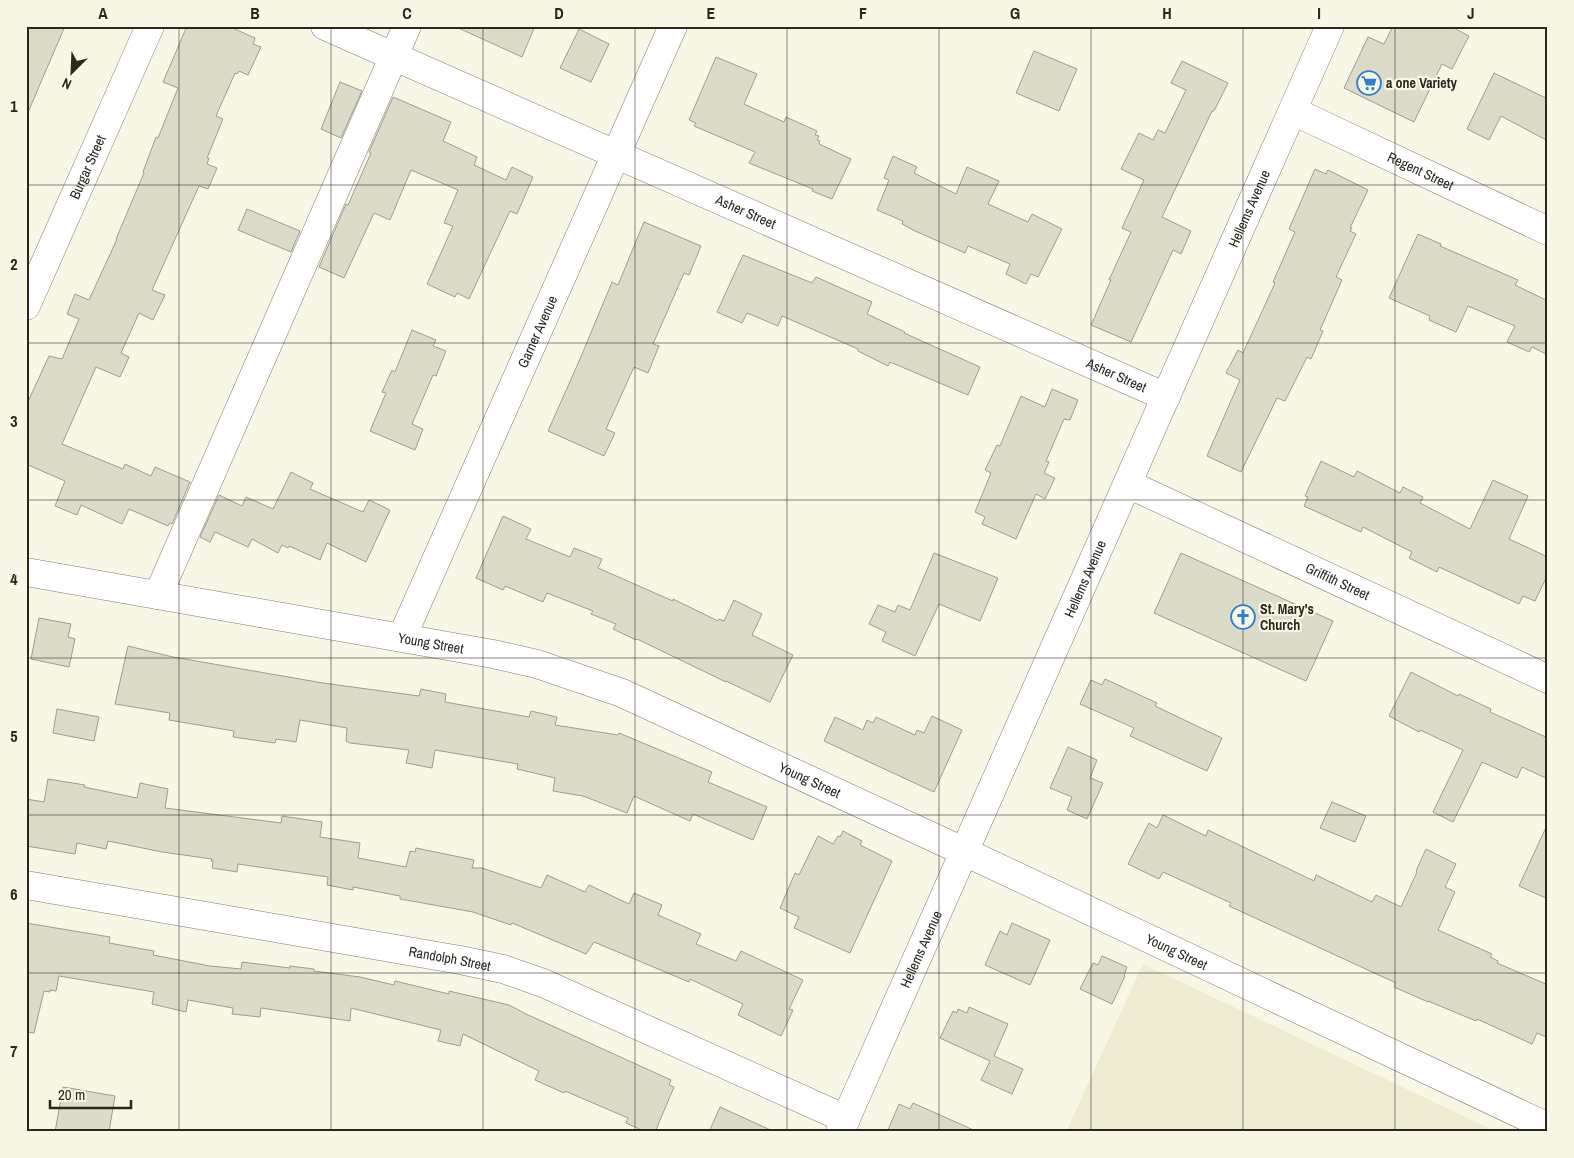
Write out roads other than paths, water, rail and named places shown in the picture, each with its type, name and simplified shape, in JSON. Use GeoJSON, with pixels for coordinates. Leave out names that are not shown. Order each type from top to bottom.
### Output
{"type":"FeatureCollection","features":[{"type":"Feature","properties":{"kind":"street","name":"Burgar Street"},"geometry":{"type":"LineString","coordinates":[[26,306],[150,26]]}},
{"type":"Feature","properties":{"kind":"street","name":"Asher Street"},"geometry":{"type":"LineString","coordinates":[[324,26],[1166,397]]}},
{"type":"Feature","properties":{"kind":"street"},"geometry":{"type":"LineString","coordinates":[[158,595],[407,26]]}},
{"type":"Feature","properties":{"kind":"street","name":"Garner Avenue"},"geometry":{"type":"LineString","coordinates":[[402,636],[673,26]]}},
{"type":"Feature","properties":{"kind":"street","name":"Hellems Avenue"},"geometry":{"type":"LineString","coordinates":[[843,1126],[1330,26]]}},
{"type":"Feature","properties":{"kind":"street","name":"Regent Street"},"geometry":{"type":"LineString","coordinates":[[1293,111],[1548,231]]}},
{"type":"Feature","properties":{"kind":"street","name":"Griffith Street"},"geometry":{"type":"LineString","coordinates":[[1128,484],[1548,679]]}},
{"type":"Feature","properties":{"kind":"street","name":"Young Street"},"geometry":{"type":"LineString","coordinates":[[26,572],[402,636],[493,654],[537,664],[622,693],[965,852],[1548,1127]]}},
{"type":"Feature","properties":{"kind":"street","name":"Randolph Street"},"geometry":{"type":"LineString","coordinates":[[26,885],[450,958],[503,969],[543,983],[843,1126]]}},
{"type":"Feature","properties":{"kind":"place","name":"a one Variety"},"geometry":{"type":"Point","coordinates":[1369,83]}},
{"type":"Feature","properties":{"kind":"place","name":"St. Mary's Church"},"geometry":{"type":"Point","coordinates":[1243,617]}}]}
